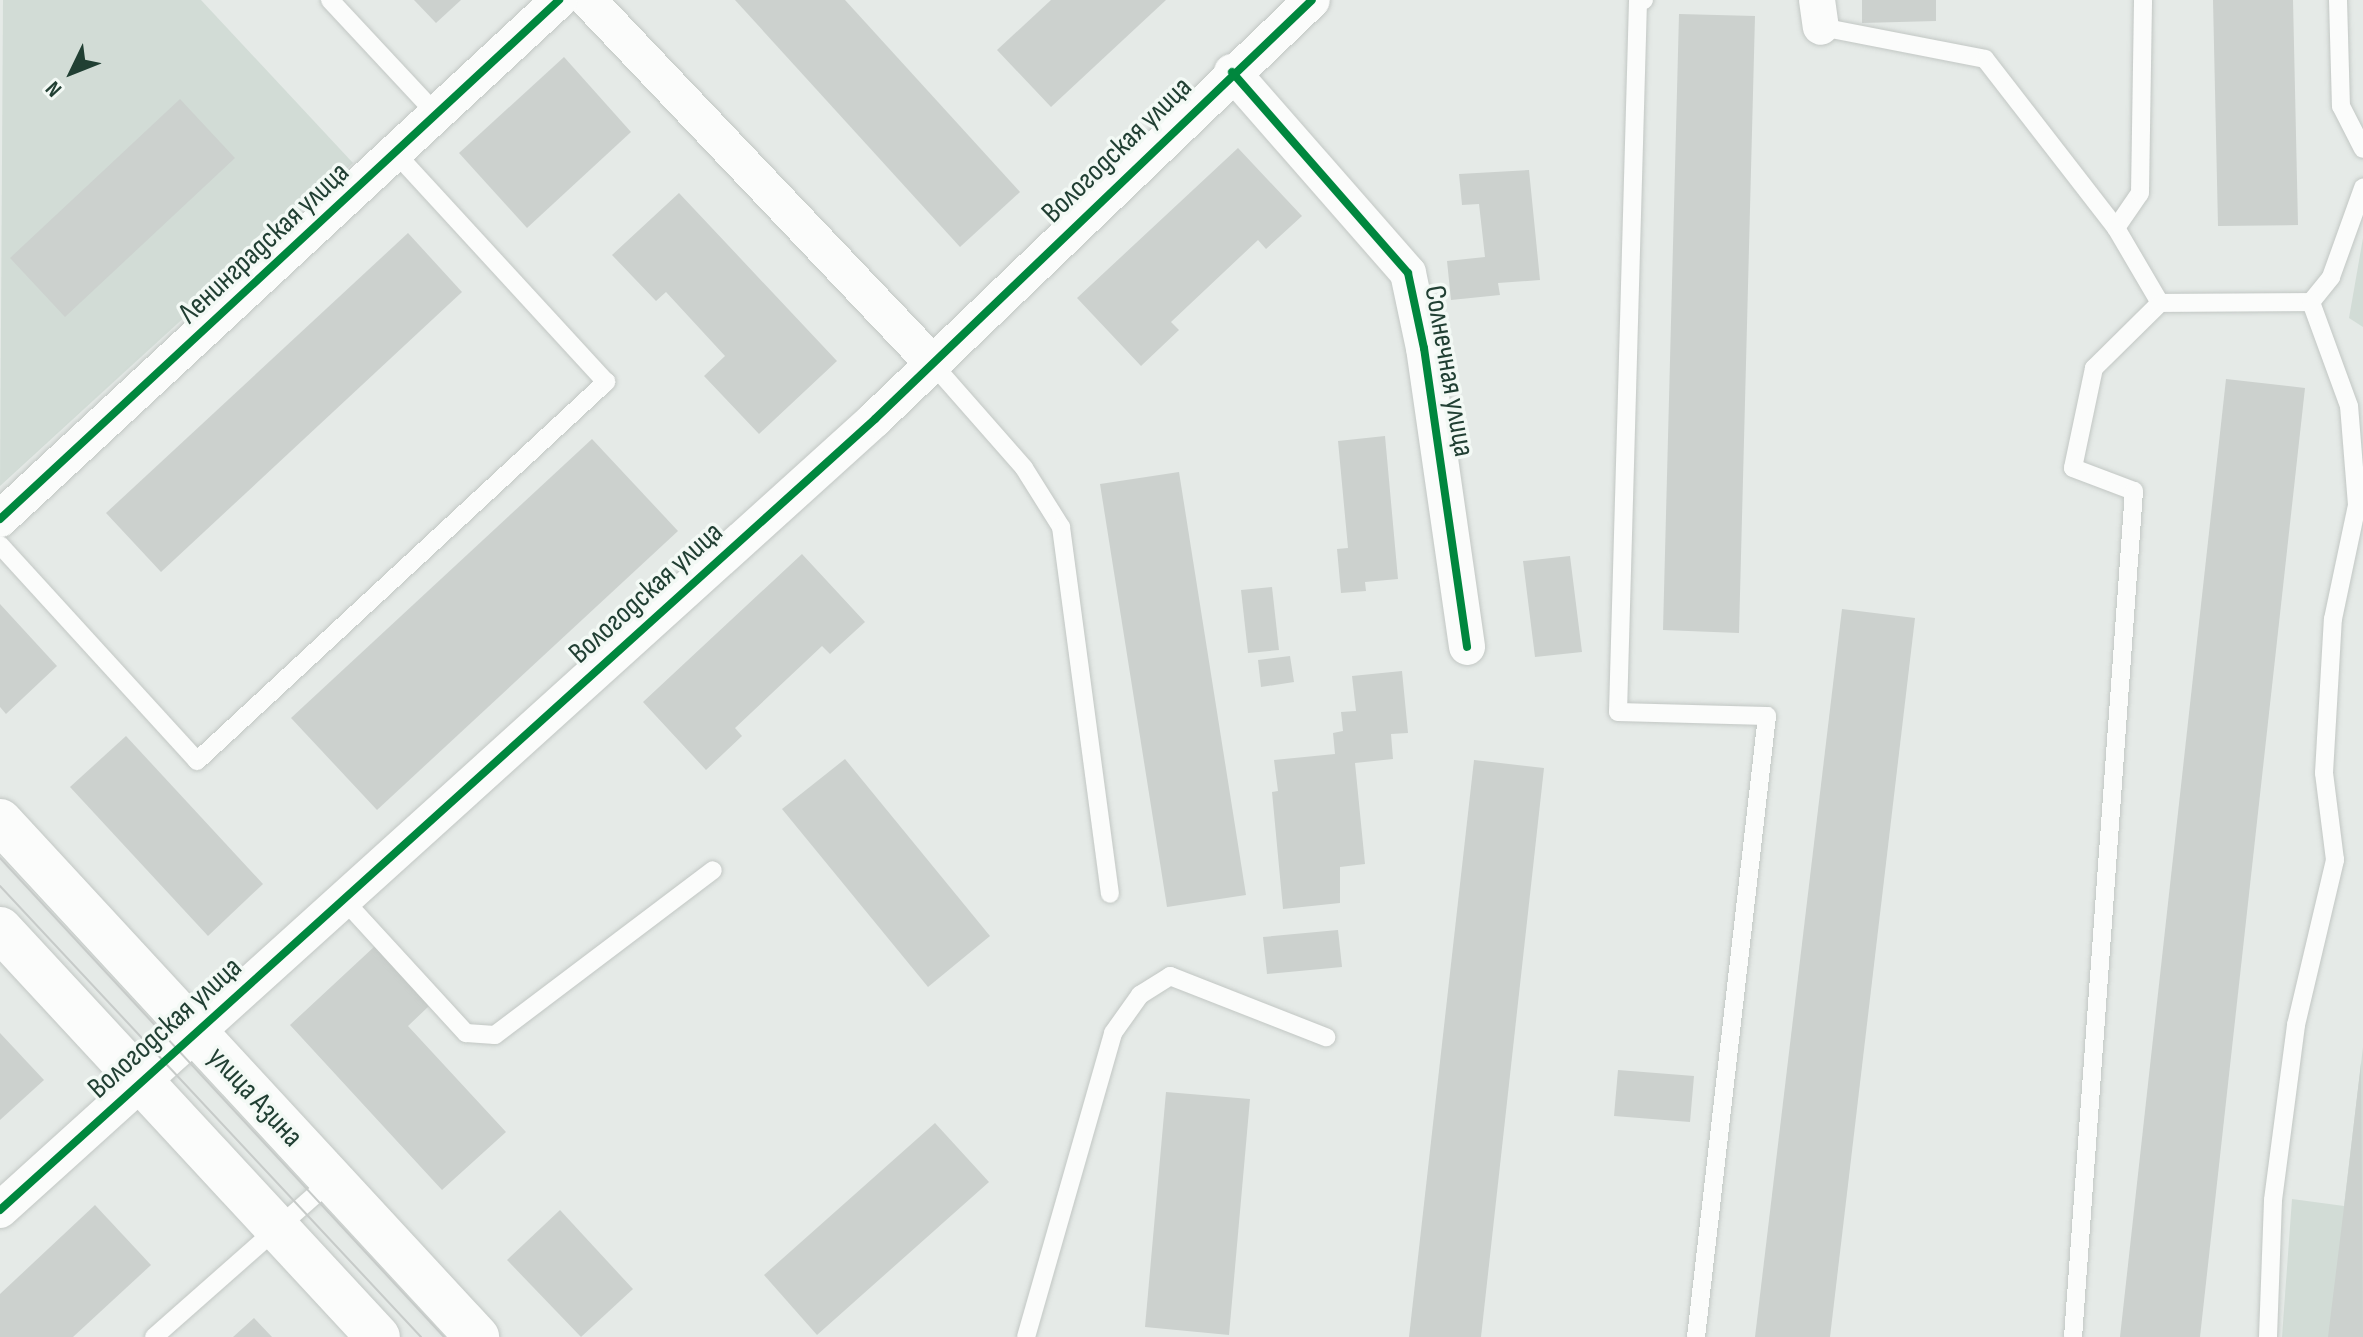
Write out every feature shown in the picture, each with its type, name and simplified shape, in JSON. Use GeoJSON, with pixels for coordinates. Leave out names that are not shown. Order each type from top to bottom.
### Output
{"type":"FeatureCollection","features":[{"type":"Feature","properties":{"kind":"main road","name":"улица Азина"},"geometry":{"type":"LineString","coordinates":[[0,821],[477,1337]]}},
{"type":"Feature","properties":{"kind":"main road"},"geometry":{"type":"LineString","coordinates":[[0,929],[378,1337]]}},
{"type":"Feature","properties":{"kind":"street","name":"Ленинградская улица"},"geometry":{"type":"LineString","coordinates":[[0,519],[438,116],[559,0]]}},
{"type":"Feature","properties":{"kind":"street"},"geometry":{"type":"LineString","coordinates":[[588,0],[931,362]]}},
{"type":"Feature","properties":{"kind":"street","name":"Вологодская улица"},"geometry":{"type":"LineString","coordinates":[[0,1210],[931,362],[1232,72],[1312,0]]}},
{"type":"Feature","properties":{"kind":"street","name":"Солнечная улица"},"geometry":{"type":"LineString","coordinates":[[1232,72],[1408,273],[1424,348],[1467,647]]}},
{"type":"Feature","properties":{"kind":"lane"},"geometry":{"type":"LineString","coordinates":[[330,0],[438,116]]}},
{"type":"Feature","properties":{"kind":"lane"},"geometry":{"type":"LineString","coordinates":[[1644,0],[1638,1],[1618,712],[1767,716],[1696,1337]]}},
{"type":"Feature","properties":{"kind":"lane"},"geometry":{"type":"LineString","coordinates":[[2116,228],[2140,193],[2143,0]]}},
{"type":"Feature","properties":{"kind":"lane"},"geometry":{"type":"LineString","coordinates":[[2338,0],[2341,106],[2363,149]]}},
{"type":"Feature","properties":{"kind":"lane"},"geometry":{"type":"LineString","coordinates":[[1819,13],[1985,59],[2116,228],[2160,303]]}},
{"type":"Feature","properties":{"kind":"lane"},"geometry":{"type":"LineString","coordinates":[[0,545],[197,761],[606,382],[396,154]]}},
{"type":"Feature","properties":{"kind":"lane"},"geometry":{"type":"LineString","coordinates":[[2311,302],[2331,277],[2363,188]]}},
{"type":"Feature","properties":{"kind":"lane"},"geometry":{"type":"LineString","coordinates":[[2073,1337],[2134,491],[2073,468],[2094,368],[2160,303],[2311,302]]}},
{"type":"Feature","properties":{"kind":"lane"},"geometry":{"type":"LineString","coordinates":[[2268,1337],[2273,1200],[2296,1025],[2335,860],[2324,773],[2332,634],[2357,505],[2349,406],[2311,302]]}},
{"type":"Feature","properties":{"kind":"lane"},"geometry":{"type":"LineString","coordinates":[[931,362],[1024,468],[1061,527],[1110,894]]}},
{"type":"Feature","properties":{"kind":"lane"},"geometry":{"type":"LineString","coordinates":[[343,899],[466,1033],[495,1035],[713,870]]}},
{"type":"Feature","properties":{"kind":"lane"},"geometry":{"type":"LineString","coordinates":[[1026,1337],[1113,1033],[1140,995],[1170,976],[1326,1037]]}},
{"type":"Feature","properties":{"kind":"lane"},"geometry":{"type":"LineString","coordinates":[[154,1337],[332,1180]]}},
{"type":"Feature","properties":{"kind":"shaded area"},"geometry":{"type":"Polygon","coordinates":[[[3,0],[201,0],[353,163],[0,486],[3,0]]]}},
{"type":"Feature","properties":{"kind":"shaded area"},"geometry":{"type":"Polygon","coordinates":[[[2363,238],[2363,327],[2349,318],[2363,238]]]}},
{"type":"Feature","properties":{"kind":"shaded area"},"geometry":{"type":"Polygon","coordinates":[[[2363,1047],[2363,1337],[2282,1337],[2292,1199],[2344,1206],[2363,1047]]]}},
{"type":"Feature","properties":{"kind":"building"},"geometry":{"type":"Polygon","coordinates":[[[414,0],[461,0],[436,23],[414,0]]]}},
{"type":"Feature","properties":{"kind":"building"},"geometry":{"type":"Polygon","coordinates":[[[735,0],[845,0],[1020,192],[960,247],[735,0]]]}},
{"type":"Feature","properties":{"kind":"building"},"geometry":{"type":"Polygon","coordinates":[[[1051,0],[1166,0],[1051,107],[997,50],[1051,0]]]}},
{"type":"Feature","properties":{"kind":"building"},"geometry":{"type":"Polygon","coordinates":[[[1862,0],[1936,0],[1936,21],[1862,23],[1862,0]]]}},
{"type":"Feature","properties":{"kind":"building"},"geometry":{"type":"Polygon","coordinates":[[[2213,0],[2293,0],[2298,225],[2218,226],[2213,0]]]}},
{"type":"Feature","properties":{"kind":"building"},"geometry":{"type":"Polygon","coordinates":[[[1679,14],[1755,16],[1739,633],[1663,630],[1679,14]]]}},
{"type":"Feature","properties":{"kind":"building"},"geometry":{"type":"Polygon","coordinates":[[[564,57],[631,132],[527,228],[459,153],[564,57]]]}},
{"type":"Feature","properties":{"kind":"building"},"geometry":{"type":"Polygon","coordinates":[[[180,99],[235,158],[65,317],[10,258],[180,99]]]}},
{"type":"Feature","properties":{"kind":"building"},"geometry":{"type":"Polygon","coordinates":[[[1238,148],[1302,216],[1266,249],[1258,240],[1171,322],[1179,330],[1141,366],[1077,298],[1238,148]]]}},
{"type":"Feature","properties":{"kind":"building"},"geometry":{"type":"Polygon","coordinates":[[[1529,170],[1540,280],[1498,283],[1500,295],[1451,300],[1447,261],[1485,257],[1479,204],[1462,205],[1459,174],[1529,170]]]}},
{"type":"Feature","properties":{"kind":"building"},"geometry":{"type":"Polygon","coordinates":[[[679,193],[837,361],[759,434],[704,376],[725,356],[666,292],[656,301],[612,255],[679,193]]]}},
{"type":"Feature","properties":{"kind":"building"},"geometry":{"type":"Polygon","coordinates":[[[408,233],[462,292],[161,572],[106,513],[408,233]]]}},
{"type":"Feature","properties":{"kind":"building"},"geometry":{"type":"Polygon","coordinates":[[[2226,379],[2305,388],[2200,1337],[2120,1337],[2226,379]]]}},
{"type":"Feature","properties":{"kind":"building"},"geometry":{"type":"Polygon","coordinates":[[[1385,436],[1398,579],[1365,582],[1366,591],[1341,593],[1337,549],[1348,548],[1338,441],[1385,436]]]}},
{"type":"Feature","properties":{"kind":"building"},"geometry":{"type":"Polygon","coordinates":[[[592,439],[678,531],[377,810],[291,718],[592,439]]]}},
{"type":"Feature","properties":{"kind":"building"},"geometry":{"type":"Polygon","coordinates":[[[1179,472],[1246,895],[1167,907],[1100,484],[1179,472]]]}},
{"type":"Feature","properties":{"kind":"building"},"geometry":{"type":"Polygon","coordinates":[[[802,554],[865,622],[830,654],[822,646],[735,728],[742,736],[706,770],[643,702],[802,554]]]}},
{"type":"Feature","properties":{"kind":"building"},"geometry":{"type":"Polygon","coordinates":[[[1570,556],[1582,652],[1535,657],[1523,561],[1570,556]]]}},
{"type":"Feature","properties":{"kind":"building"},"geometry":{"type":"Polygon","coordinates":[[[1272,587],[1279,650],[1248,653],[1241,590],[1272,587]]]}},
{"type":"Feature","properties":{"kind":"building"},"geometry":{"type":"Polygon","coordinates":[[[0,604],[57,666],[6,714],[0,707],[0,604]]]}},
{"type":"Feature","properties":{"kind":"building"},"geometry":{"type":"Polygon","coordinates":[[[1842,609],[1915,618],[1830,1337],[1755,1337],[1842,609]]]}},
{"type":"Feature","properties":{"kind":"building"},"geometry":{"type":"Polygon","coordinates":[[[1290,656],[1294,682],[1261,687],[1258,660],[1290,656]]]}},
{"type":"Feature","properties":{"kind":"building"},"geometry":{"type":"Polygon","coordinates":[[[1402,671],[1408,733],[1391,734],[1393,759],[1355,763],[1365,864],[1340,867],[1340,903],[1283,909],[1272,792],[1278,791],[1274,760],[1335,754],[1333,733],[1343,731],[1341,712],[1356,711],[1352,676],[1402,671]]]}},
{"type":"Feature","properties":{"kind":"building"},"geometry":{"type":"Polygon","coordinates":[[[126,736],[263,884],[208,936],[70,787],[126,736]]]}},
{"type":"Feature","properties":{"kind":"building"},"geometry":{"type":"Polygon","coordinates":[[[845,759],[990,936],[928,987],[782,809],[845,759]]]}},
{"type":"Feature","properties":{"kind":"building"},"geometry":{"type":"Polygon","coordinates":[[[1474,760],[1544,768],[1481,1337],[1409,1337],[1474,760]]]}},
{"type":"Feature","properties":{"kind":"building"},"geometry":{"type":"Polygon","coordinates":[[[1338,930],[1342,967],[1267,974],[1263,937],[1338,930]]]}},
{"type":"Feature","properties":{"kind":"building"},"geometry":{"type":"Polygon","coordinates":[[[375,946],[429,1006],[408,1026],[506,1132],[442,1190],[290,1025],[375,946]]]}},
{"type":"Feature","properties":{"kind":"building"},"geometry":{"type":"Polygon","coordinates":[[[0,1033],[44,1080],[0,1120],[0,1033]]]}},
{"type":"Feature","properties":{"kind":"building"},"geometry":{"type":"Polygon","coordinates":[[[2361,1063],[2363,1337],[2328,1337],[2344,1207],[2361,1063]]]}},
{"type":"Feature","properties":{"kind":"building"},"geometry":{"type":"Polygon","coordinates":[[[1618,1070],[1694,1076],[1690,1122],[1614,1116],[1618,1070]]]}},
{"type":"Feature","properties":{"kind":"building"},"geometry":{"type":"Polygon","coordinates":[[[1166,1092],[1250,1099],[1229,1335],[1145,1327],[1166,1092]]]}},
{"type":"Feature","properties":{"kind":"building"},"geometry":{"type":"Polygon","coordinates":[[[935,1123],[989,1182],[817,1335],[764,1275],[935,1123]]]}},
{"type":"Feature","properties":{"kind":"building"},"geometry":{"type":"Polygon","coordinates":[[[95,1205],[151,1265],[73,1337],[0,1337],[0,1294],[95,1205]]]}},
{"type":"Feature","properties":{"kind":"building"},"geometry":{"type":"Polygon","coordinates":[[[560,1210],[633,1289],[581,1337],[507,1260],[560,1210]]]}},
{"type":"Feature","properties":{"kind":"building"},"geometry":{"type":"Polygon","coordinates":[[[254,1318],[272,1337],[233,1337],[254,1318]]]}},
{"type":"Feature","properties":{"kind":"tram line"},"geometry":{"type":"LineString","coordinates":[[0,858],[444,1337]]}},
{"type":"Feature","properties":{"kind":"tram line"},"geometry":{"type":"LineString","coordinates":[[0,886],[421,1337]]}},
{"type":"Feature","properties":{"kind":"cycle path"},"geometry":{"type":"LineString","coordinates":[[0,519],[559,0]]}},
{"type":"Feature","properties":{"kind":"cycle path"},"geometry":{"type":"LineString","coordinates":[[0,1210],[875,419],[1312,0]]}},
{"type":"Feature","properties":{"kind":"cycle path"},"geometry":{"type":"LineString","coordinates":[[1232,72],[1408,273],[1424,348],[1467,647]]}}]}
